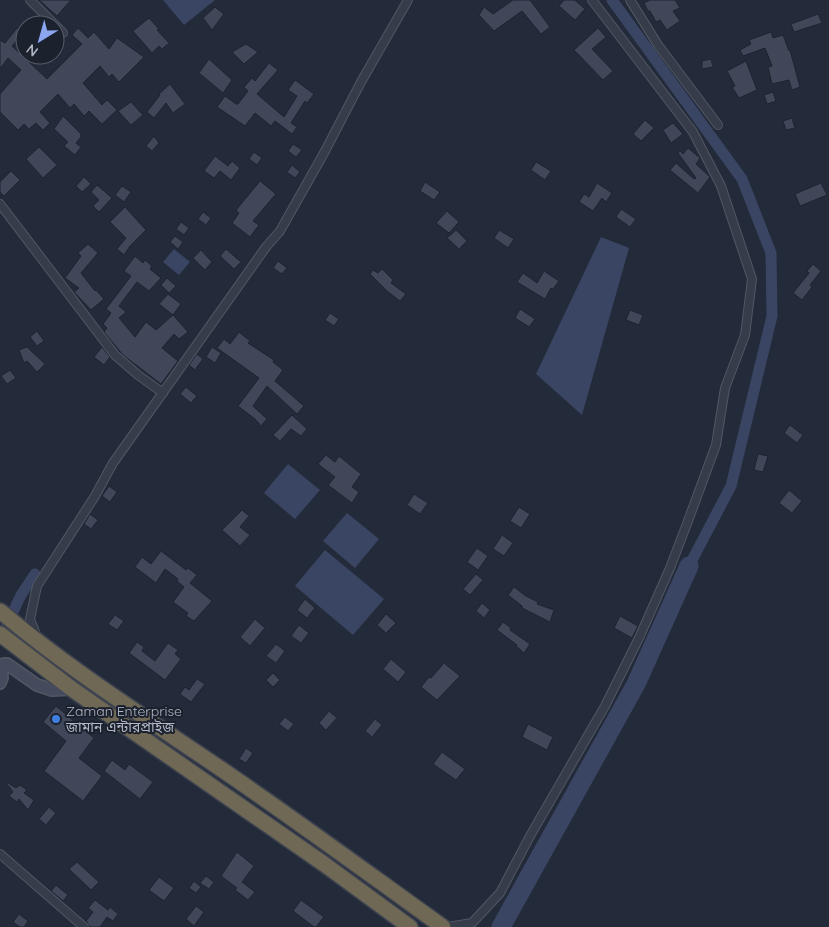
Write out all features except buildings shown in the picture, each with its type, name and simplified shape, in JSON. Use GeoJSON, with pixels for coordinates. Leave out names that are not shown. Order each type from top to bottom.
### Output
{"type":"FeatureCollection","features":[{"type":"Feature","properties":{"kind":"highway"},"geometry":{"type":"LineString","coordinates":[[0,612],[34,640],[108,693],[271,803],[443,927]]}},
{"type":"Feature","properties":{"kind":"highway"},"geometry":{"type":"LineString","coordinates":[[0,634],[72,689],[410,927]]}},
{"type":"Feature","properties":{"kind":"street"},"geometry":{"type":"LineString","coordinates":[[30,0],[45,15]]}},
{"type":"Feature","properties":{"kind":"street"},"geometry":{"type":"LineString","coordinates":[[34,640],[30,619],[37,586],[95,496],[113,463],[266,247],[280,231],[360,82],[408,0]]}},
{"type":"Feature","properties":{"kind":"street"},"geometry":{"type":"LineString","coordinates":[[448,927],[472,923],[500,894],[530,836],[605,706],[670,568],[688,521],[716,445],[725,388],[745,335],[752,279],[721,186],[693,132],[592,0]]}},
{"type":"Feature","properties":{"kind":"street"},"geometry":{"type":"LineString","coordinates":[[630,0],[658,45],[718,125]]}},
{"type":"Feature","properties":{"kind":"street"},"geometry":{"type":"LineString","coordinates":[[0,204],[115,355],[163,393]]}},
{"type":"Feature","properties":{"kind":"street"},"geometry":{"type":"LineString","coordinates":[[0,684],[2,668],[6,664],[38,685],[52,690],[72,689]]}},
{"type":"Feature","properties":{"kind":"street"},"geometry":{"type":"LineString","coordinates":[[0,854],[84,927]]}},
{"type":"Feature","properties":{"kind":"water"},"geometry":{"type":"Polygon","coordinates":[[[163,0],[215,0],[184,25],[163,0]]]}},
{"type":"Feature","properties":{"kind":"water"},"geometry":{"type":"Polygon","coordinates":[[[601,237],[629,248],[582,415],[536,374],[601,237]]]}},
{"type":"Feature","properties":{"kind":"water"},"geometry":{"type":"Polygon","coordinates":[[[174,249],[190,262],[179,275],[163,262],[174,249]]]}},
{"type":"Feature","properties":{"kind":"water"},"geometry":{"type":"Polygon","coordinates":[[[288,464],[320,490],[295,519],[264,493],[288,464]]]}},
{"type":"Feature","properties":{"kind":"water"},"geometry":{"type":"Polygon","coordinates":[[[347,513],[379,539],[355,568],[323,541],[347,513]]]}},
{"type":"Feature","properties":{"kind":"water"},"geometry":{"type":"Polygon","coordinates":[[[325,550],[384,599],[353,635],[295,586],[325,550]]]}},
{"type":"Feature","properties":{"kind":"waterway"},"geometry":{"type":"LineString","coordinates":[[612,0],[742,179],[771,253],[772,316],[731,486],[689,566]]}},
{"type":"Feature","properties":{"kind":"waterway"},"geometry":{"type":"LineString","coordinates":[[501,927],[636,684],[689,566]]}},
{"type":"Feature","properties":{"kind":"waterway"},"geometry":{"type":"LineString","coordinates":[[0,639],[21,595],[35,574]]}},
{"type":"Feature","properties":{"kind":"place","name":"Zaman Enterprise জামান এন্টারপ্রাইজ"},"geometry":{"type":"Point","coordinates":[56,719]}}]}
